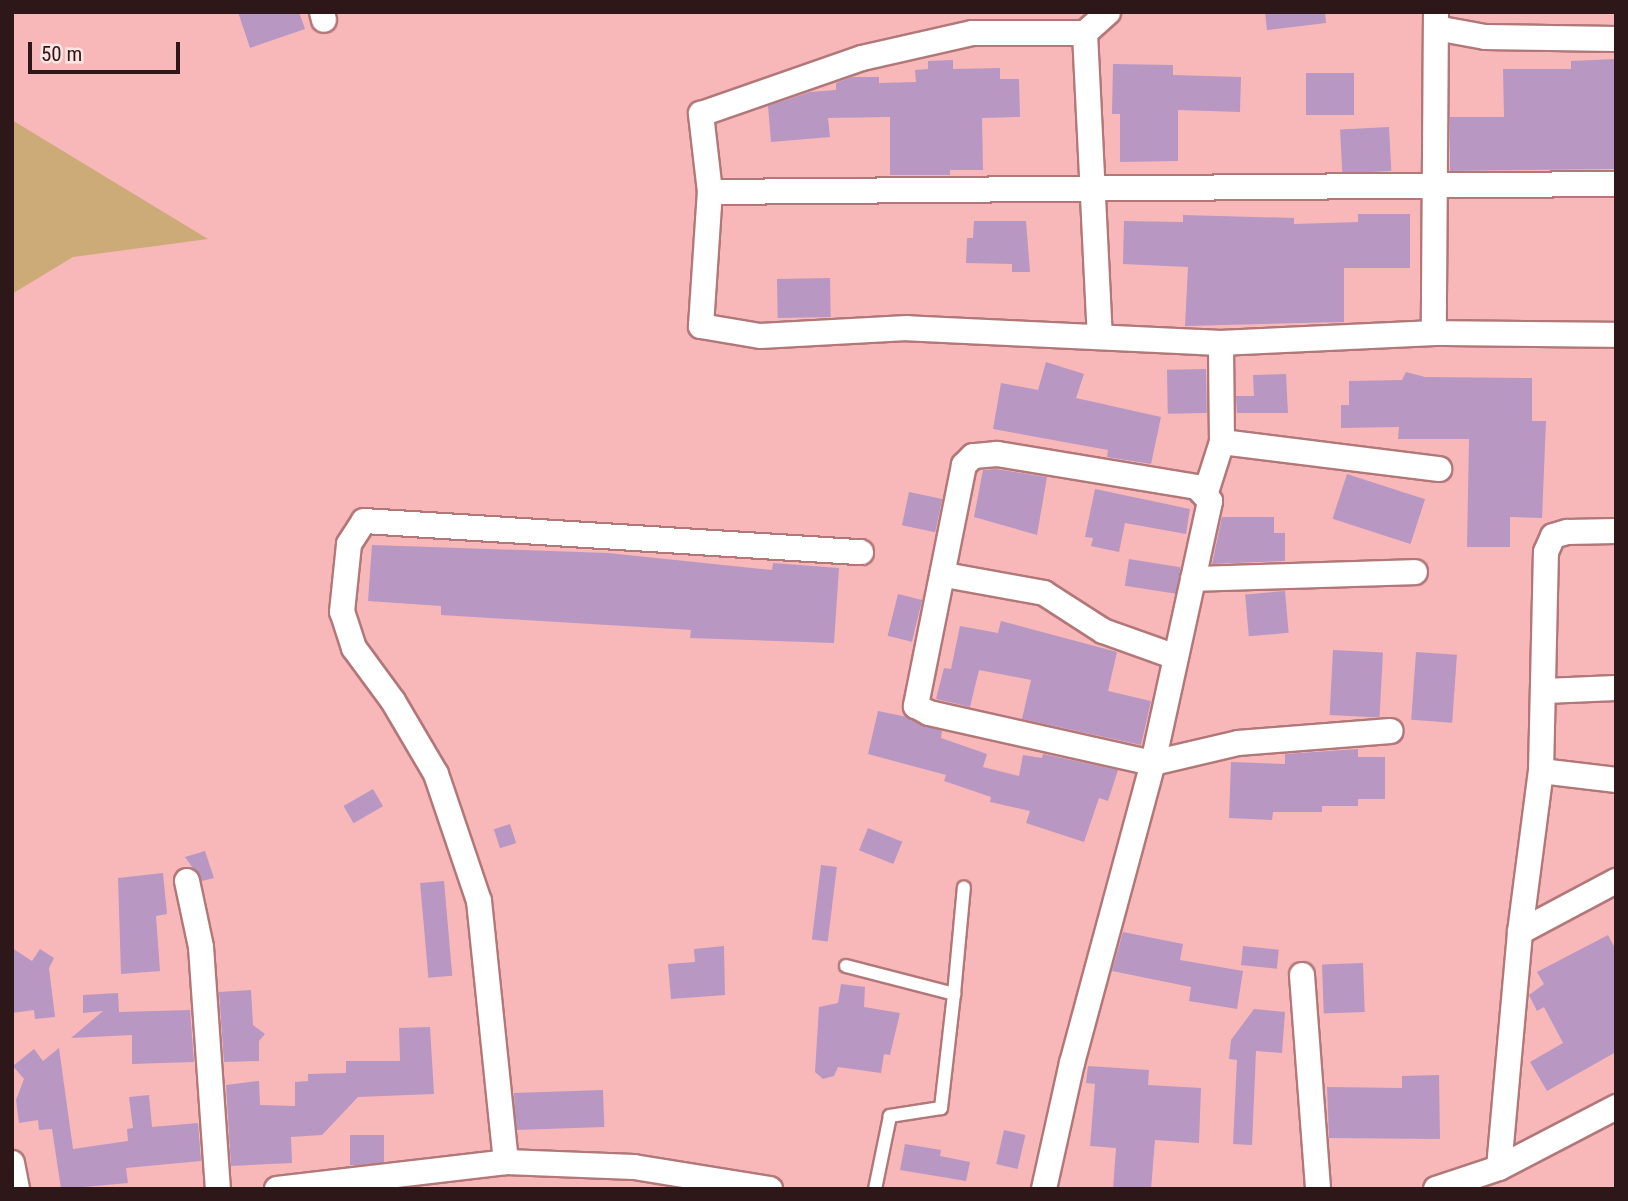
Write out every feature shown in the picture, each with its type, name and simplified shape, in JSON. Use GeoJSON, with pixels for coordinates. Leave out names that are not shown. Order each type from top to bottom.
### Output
{"type":"FeatureCollection","features":[{"type":"Feature","properties":{"kind":"street"},"geometry":{"type":"LineString","coordinates":[[1108,12],[1085,33],[972,33],[862,58],[701,114],[710,192],[701,326],[760,336],[906,328],[1221,342],[1434,333],[1616,335]]}},
{"type":"Feature","properties":{"kind":"street"},"geometry":{"type":"LineString","coordinates":[[1434,333],[1436,20],[1485,37],[1616,39]]}},
{"type":"Feature","properties":{"kind":"street"},"geometry":{"type":"LineString","coordinates":[[1085,33],[1100,337]]}},
{"type":"Feature","properties":{"kind":"street"},"geometry":{"type":"LineString","coordinates":[[710,192],[1616,184]]}},
{"type":"Feature","properties":{"kind":"street"},"geometry":{"type":"LineString","coordinates":[[1044,1189],[1072,1063],[1153,763],[1210,501],[1206,492],[1222,442],[1221,342]]}},
{"type":"Feature","properties":{"kind":"street"},"geometry":{"type":"LineString","coordinates":[[1222,442],[1439,469]]}},
{"type":"Feature","properties":{"kind":"street"},"geometry":{"type":"LineString","coordinates":[[1206,492],[998,454],[974,456],[964,465],[916,706],[929,713],[1153,763],[1238,743],[1391,731]]}},
{"type":"Feature","properties":{"kind":"street"},"geometry":{"type":"LineString","coordinates":[[506,1161],[479,901],[436,774],[393,701],[354,648],[342,612],[349,544],[364,521],[862,552]]}},
{"type":"Feature","properties":{"kind":"street"},"geometry":{"type":"LineString","coordinates":[[1499,1168],[1520,932],[1541,771],[1545,691],[1546,552],[1553,536],[1616,531]]}},
{"type":"Feature","properties":{"kind":"street"},"geometry":{"type":"LineString","coordinates":[[1193,579],[1415,572]]}},
{"type":"Feature","properties":{"kind":"street"},"geometry":{"type":"LineString","coordinates":[[944,575],[1044,593],[1103,631],[1176,657]]}},
{"type":"Feature","properties":{"kind":"street"},"geometry":{"type":"LineString","coordinates":[[1545,691],[1616,688]]}},
{"type":"Feature","properties":{"kind":"street"},"geometry":{"type":"LineString","coordinates":[[1541,771],[1616,780]]}},
{"type":"Feature","properties":{"kind":"street"},"geometry":{"type":"LineString","coordinates":[[187,881],[201,947],[218,1189]]}},
{"type":"Feature","properties":{"kind":"street"},"geometry":{"type":"LineString","coordinates":[[1520,932],[1616,881]]}},
{"type":"Feature","properties":{"kind":"street"},"geometry":{"type":"LineString","coordinates":[[1302,975],[1318,1189]]}},
{"type":"Feature","properties":{"kind":"street"},"geometry":{"type":"LineString","coordinates":[[1436,1189],[1499,1168],[1616,1107]]}},
{"type":"Feature","properties":{"kind":"street"},"geometry":{"type":"LineString","coordinates":[[277,1189],[322,1186],[506,1161],[633,1178],[770,1189]]}},
{"type":"Feature","properties":{"kind":"street"},"geometry":{"type":"LineString","coordinates":[[12,1163],[17,1189]]}},
{"type":"Feature","properties":{"kind":"lane"},"geometry":{"type":"LineString","coordinates":[[875,1189],[890,1116],[941,1108],[964,887]]}},
{"type":"Feature","properties":{"kind":"lane"},"geometry":{"type":"LineString","coordinates":[[846,966],[954,994]]}},
{"type":"Feature","properties":{"kind":"shaded area"},"geometry":{"type":"Polygon","coordinates":[[[12,120],[208,239],[73,257],[12,294],[12,120]]]}},
{"type":"Feature","properties":{"kind":"building"},"geometry":{"type":"Polygon","coordinates":[[[238,12],[299,12],[305,29],[250,48],[238,12]]]}},
{"type":"Feature","properties":{"kind":"building"},"geometry":{"type":"Polygon","coordinates":[[[1265,12],[1325,12],[1326,23],[1267,30],[1265,12]]]}},
{"type":"Feature","properties":{"kind":"building"},"geometry":{"type":"Polygon","coordinates":[[[1616,59],[1616,169],[1450,171],[1450,117],[1504,117],[1503,69],[1571,69],[1571,61],[1616,59]]]}},
{"type":"Feature","properties":{"kind":"building"},"geometry":{"type":"Polygon","coordinates":[[[953,60],[953,69],[1000,68],[1000,79],[1019,79],[1020,117],[982,118],[983,170],[950,170],[950,175],[890,175],[890,117],[828,118],[830,137],[771,142],[768,106],[810,92],[836,90],[836,83],[852,77],[879,77],[879,83],[916,82],[915,70],[928,69],[928,61],[953,60]]]}},
{"type":"Feature","properties":{"kind":"building"},"geometry":{"type":"Polygon","coordinates":[[[1113,64],[1173,65],[1173,75],[1241,77],[1240,112],[1178,110],[1178,161],[1120,162],[1120,114],[1112,114],[1113,64]]]}},
{"type":"Feature","properties":{"kind":"building"},"geometry":{"type":"Polygon","coordinates":[[[1306,73],[1354,73],[1354,115],[1306,115],[1306,73]]]}},
{"type":"Feature","properties":{"kind":"building"},"geometry":{"type":"Polygon","coordinates":[[[1389,127],[1391,171],[1342,174],[1340,130],[1389,127]]]}},
{"type":"Feature","properties":{"kind":"building"},"geometry":{"type":"Polygon","coordinates":[[[1358,214],[1410,214],[1410,268],[1344,268],[1344,322],[1185,326],[1188,267],[1123,264],[1124,221],[1183,222],[1183,215],[1294,218],[1294,224],[1358,222],[1358,214]]]}},
{"type":"Feature","properties":{"kind":"building"},"geometry":{"type":"Polygon","coordinates":[[[974,221],[1026,221],[1030,272],[1012,272],[1012,264],[966,263],[967,238],[973,238],[974,221]]]}},
{"type":"Feature","properties":{"kind":"building"},"geometry":{"type":"Polygon","coordinates":[[[830,278],[831,317],[778,318],[777,279],[830,278]]]}},
{"type":"Feature","properties":{"kind":"building"},"geometry":{"type":"Polygon","coordinates":[[[1046,362],[1084,374],[1076,398],[1161,417],[1151,464],[1107,457],[1108,450],[993,429],[1001,383],[1038,390],[1046,362]]]}},
{"type":"Feature","properties":{"kind":"building"},"geometry":{"type":"Polygon","coordinates":[[[1206,369],[1207,413],[1168,414],[1167,370],[1206,369]]]}},
{"type":"Feature","properties":{"kind":"building"},"geometry":{"type":"Polygon","coordinates":[[[1406,372],[1425,377],[1532,378],[1532,421],[1546,421],[1542,518],[1510,517],[1510,547],[1467,547],[1469,439],[1398,439],[1399,427],[1341,428],[1341,405],[1349,405],[1349,381],[1402,380],[1406,372]]]}},
{"type":"Feature","properties":{"kind":"building"},"geometry":{"type":"Polygon","coordinates":[[[1286,374],[1288,413],[1237,413],[1236,396],[1254,396],[1253,375],[1286,374]]]}},
{"type":"Feature","properties":{"kind":"building"},"geometry":{"type":"Polygon","coordinates":[[[996,469],[1047,477],[1037,535],[974,517],[983,470],[996,469]]]}},
{"type":"Feature","properties":{"kind":"building"},"geometry":{"type":"Polygon","coordinates":[[[1347,474],[1425,499],[1410,544],[1332,519],[1347,474]]]}},
{"type":"Feature","properties":{"kind":"building"},"geometry":{"type":"Polygon","coordinates":[[[1095,489],[1190,509],[1186,534],[1125,523],[1119,552],[1091,546],[1093,538],[1085,537],[1095,489]]]}},
{"type":"Feature","properties":{"kind":"building"},"geometry":{"type":"Polygon","coordinates":[[[909,492],[942,499],[935,532],[902,525],[909,492]]]}},
{"type":"Feature","properties":{"kind":"building"},"geometry":{"type":"Polygon","coordinates":[[[1222,517],[1274,517],[1274,533],[1285,533],[1285,561],[1212,564],[1222,517]]]}},
{"type":"Feature","properties":{"kind":"building"},"geometry":{"type":"Polygon","coordinates":[[[372,545],[608,553],[772,570],[773,563],[839,568],[834,643],[690,638],[691,630],[441,615],[441,606],[368,601],[372,545]]]}},
{"type":"Feature","properties":{"kind":"building"},"geometry":{"type":"Polygon","coordinates":[[[1129,559],[1180,567],[1176,594],[1125,586],[1129,559]]]}},
{"type":"Feature","properties":{"kind":"building"},"geometry":{"type":"Polygon","coordinates":[[[1285,591],[1289,633],[1249,636],[1245,594],[1285,591]]]}},
{"type":"Feature","properties":{"kind":"building"},"geometry":{"type":"Polygon","coordinates":[[[898,594],[922,600],[912,642],[888,636],[898,594]]]}},
{"type":"Feature","properties":{"kind":"building"},"geometry":{"type":"Polygon","coordinates":[[[1001,621],[1117,652],[1108,691],[1151,701],[1141,745],[1022,719],[1031,680],[979,670],[970,707],[936,699],[944,668],[951,669],[960,626],[998,633],[1001,621]]]}},
{"type":"Feature","properties":{"kind":"building"},"geometry":{"type":"Polygon","coordinates":[[[1333,650],[1383,653],[1380,718],[1330,715],[1333,650]]]}},
{"type":"Feature","properties":{"kind":"building"},"geometry":{"type":"Polygon","coordinates":[[[1416,652],[1457,655],[1452,723],[1411,720],[1416,652]]]}},
{"type":"Feature","properties":{"kind":"building"},"geometry":{"type":"Polygon","coordinates":[[[878,711],[907,717],[942,731],[941,738],[987,754],[983,767],[1019,776],[1023,755],[1042,758],[1043,754],[1118,770],[1108,801],[1099,798],[1084,842],[1026,823],[1030,811],[990,802],[991,797],[944,781],[946,775],[868,754],[878,711]]]}},
{"type":"Feature","properties":{"kind":"building"},"geometry":{"type":"Polygon","coordinates":[[[1358,749],[1358,757],[1385,757],[1385,799],[1358,799],[1358,806],[1322,806],[1322,812],[1273,812],[1272,820],[1229,818],[1231,762],[1285,764],[1285,754],[1358,749]]]}},
{"type":"Feature","properties":{"kind":"building"},"geometry":{"type":"Polygon","coordinates":[[[373,789],[383,806],[354,823],[344,806],[373,789]]]}},
{"type":"Feature","properties":{"kind":"building"},"geometry":{"type":"Polygon","coordinates":[[[510,824],[516,843],[500,848],[494,829],[510,824]]]}},
{"type":"Feature","properties":{"kind":"building"},"geometry":{"type":"Polygon","coordinates":[[[868,828],[902,842],[893,864],[859,850],[868,828]]]}},
{"type":"Feature","properties":{"kind":"building"},"geometry":{"type":"Polygon","coordinates":[[[205,851],[214,878],[202,881],[185,857],[205,851]]]}},
{"type":"Feature","properties":{"kind":"building"},"geometry":{"type":"Polygon","coordinates":[[[821,865],[837,867],[828,941],[812,939],[821,865]]]}},
{"type":"Feature","properties":{"kind":"building"},"geometry":{"type":"Polygon","coordinates":[[[163,873],[167,914],[156,916],[160,971],[121,974],[118,878],[163,873]]]}},
{"type":"Feature","properties":{"kind":"building"},"geometry":{"type":"Polygon","coordinates":[[[444,881],[452,976],[428,978],[420,883],[444,881]]]}},
{"type":"Feature","properties":{"kind":"building"},"geometry":{"type":"Polygon","coordinates":[[[1123,932],[1183,944],[1180,960],[1243,971],[1237,1009],[1189,1001],[1191,987],[1112,971],[1123,932]]]}},
{"type":"Feature","properties":{"kind":"building"},"geometry":{"type":"Polygon","coordinates":[[[1608,935],[1616,950],[1616,1052],[1547,1091],[1530,1062],[1563,1043],[1544,1007],[1537,1011],[1529,995],[1544,984],[1537,972],[1608,935]]]}},
{"type":"Feature","properties":{"kind":"building"},"geometry":{"type":"Polygon","coordinates":[[[724,946],[725,995],[671,999],[668,964],[695,962],[694,949],[724,946]]]}},
{"type":"Feature","properties":{"kind":"building"},"geometry":{"type":"Polygon","coordinates":[[[1243,946],[1279,950],[1277,969],[1241,965],[1243,946]]]}},
{"type":"Feature","properties":{"kind":"building"},"geometry":{"type":"Polygon","coordinates":[[[12,948],[32,961],[40,949],[54,958],[49,968],[55,1017],[35,1019],[34,1010],[12,1013],[12,948]]]}},
{"type":"Feature","properties":{"kind":"building"},"geometry":{"type":"Polygon","coordinates":[[[1363,963],[1365,1012],[1324,1013],[1322,964],[1363,963]]]}},
{"type":"Feature","properties":{"kind":"building"},"geometry":{"type":"Polygon","coordinates":[[[841,984],[865,987],[864,1007],[900,1013],[890,1055],[884,1054],[881,1073],[838,1067],[834,1076],[823,1079],[815,1072],[819,1007],[838,1003],[841,984]]]}},
{"type":"Feature","properties":{"kind":"building"},"geometry":{"type":"Polygon","coordinates":[[[251,990],[253,1025],[265,1034],[259,1041],[259,1061],[224,1062],[219,992],[251,990]]]}},
{"type":"Feature","properties":{"kind":"building"},"geometry":{"type":"Polygon","coordinates":[[[118,993],[119,1012],[190,1010],[194,1062],[132,1064],[132,1035],[71,1038],[103,1011],[83,1013],[83,995],[118,993]]]}},
{"type":"Feature","properties":{"kind":"building"},"geometry":{"type":"Polygon","coordinates":[[[1254,1009],[1285,1012],[1282,1053],[1256,1051],[1252,1145],[1233,1144],[1237,1060],[1229,1059],[1231,1040],[1254,1009]]]}},
{"type":"Feature","properties":{"kind":"building"},"geometry":{"type":"Polygon","coordinates":[[[430,1027],[434,1094],[358,1097],[322,1135],[291,1137],[292,1163],[231,1166],[226,1085],[259,1081],[260,1105],[295,1106],[295,1082],[308,1081],[308,1074],[346,1073],[346,1061],[400,1061],[399,1028],[430,1027]]]}},
{"type":"Feature","properties":{"kind":"building"},"geometry":{"type":"Polygon","coordinates":[[[59,1048],[73,1149],[128,1141],[127,1129],[133,1128],[129,1097],[149,1095],[152,1127],[198,1123],[201,1161],[126,1168],[128,1183],[61,1189],[52,1129],[39,1130],[38,1120],[19,1123],[16,1100],[24,1079],[13,1066],[34,1049],[43,1061],[59,1048]]]}},
{"type":"Feature","properties":{"kind":"building"},"geometry":{"type":"Polygon","coordinates":[[[1088,1066],[1149,1070],[1148,1085],[1201,1088],[1199,1143],[1155,1140],[1151,1189],[1113,1189],[1116,1148],[1090,1146],[1095,1084],[1086,1083],[1088,1066]]]}},
{"type":"Feature","properties":{"kind":"building"},"geometry":{"type":"Polygon","coordinates":[[[1439,1075],[1440,1139],[1329,1138],[1327,1087],[1402,1088],[1402,1076],[1439,1075]]]}},
{"type":"Feature","properties":{"kind":"building"},"geometry":{"type":"Polygon","coordinates":[[[603,1090],[604,1127],[515,1130],[514,1093],[603,1090]]]}},
{"type":"Feature","properties":{"kind":"building"},"geometry":{"type":"Polygon","coordinates":[[[1004,1130],[1025,1135],[1018,1169],[996,1164],[1004,1130]]]}},
{"type":"Feature","properties":{"kind":"building"},"geometry":{"type":"Polygon","coordinates":[[[350,1135],[384,1135],[384,1165],[350,1165],[350,1135]]]}},
{"type":"Feature","properties":{"kind":"building"},"geometry":{"type":"Polygon","coordinates":[[[905,1144],[941,1150],[940,1156],[970,1162],[966,1181],[900,1170],[905,1144]]]}}]}
